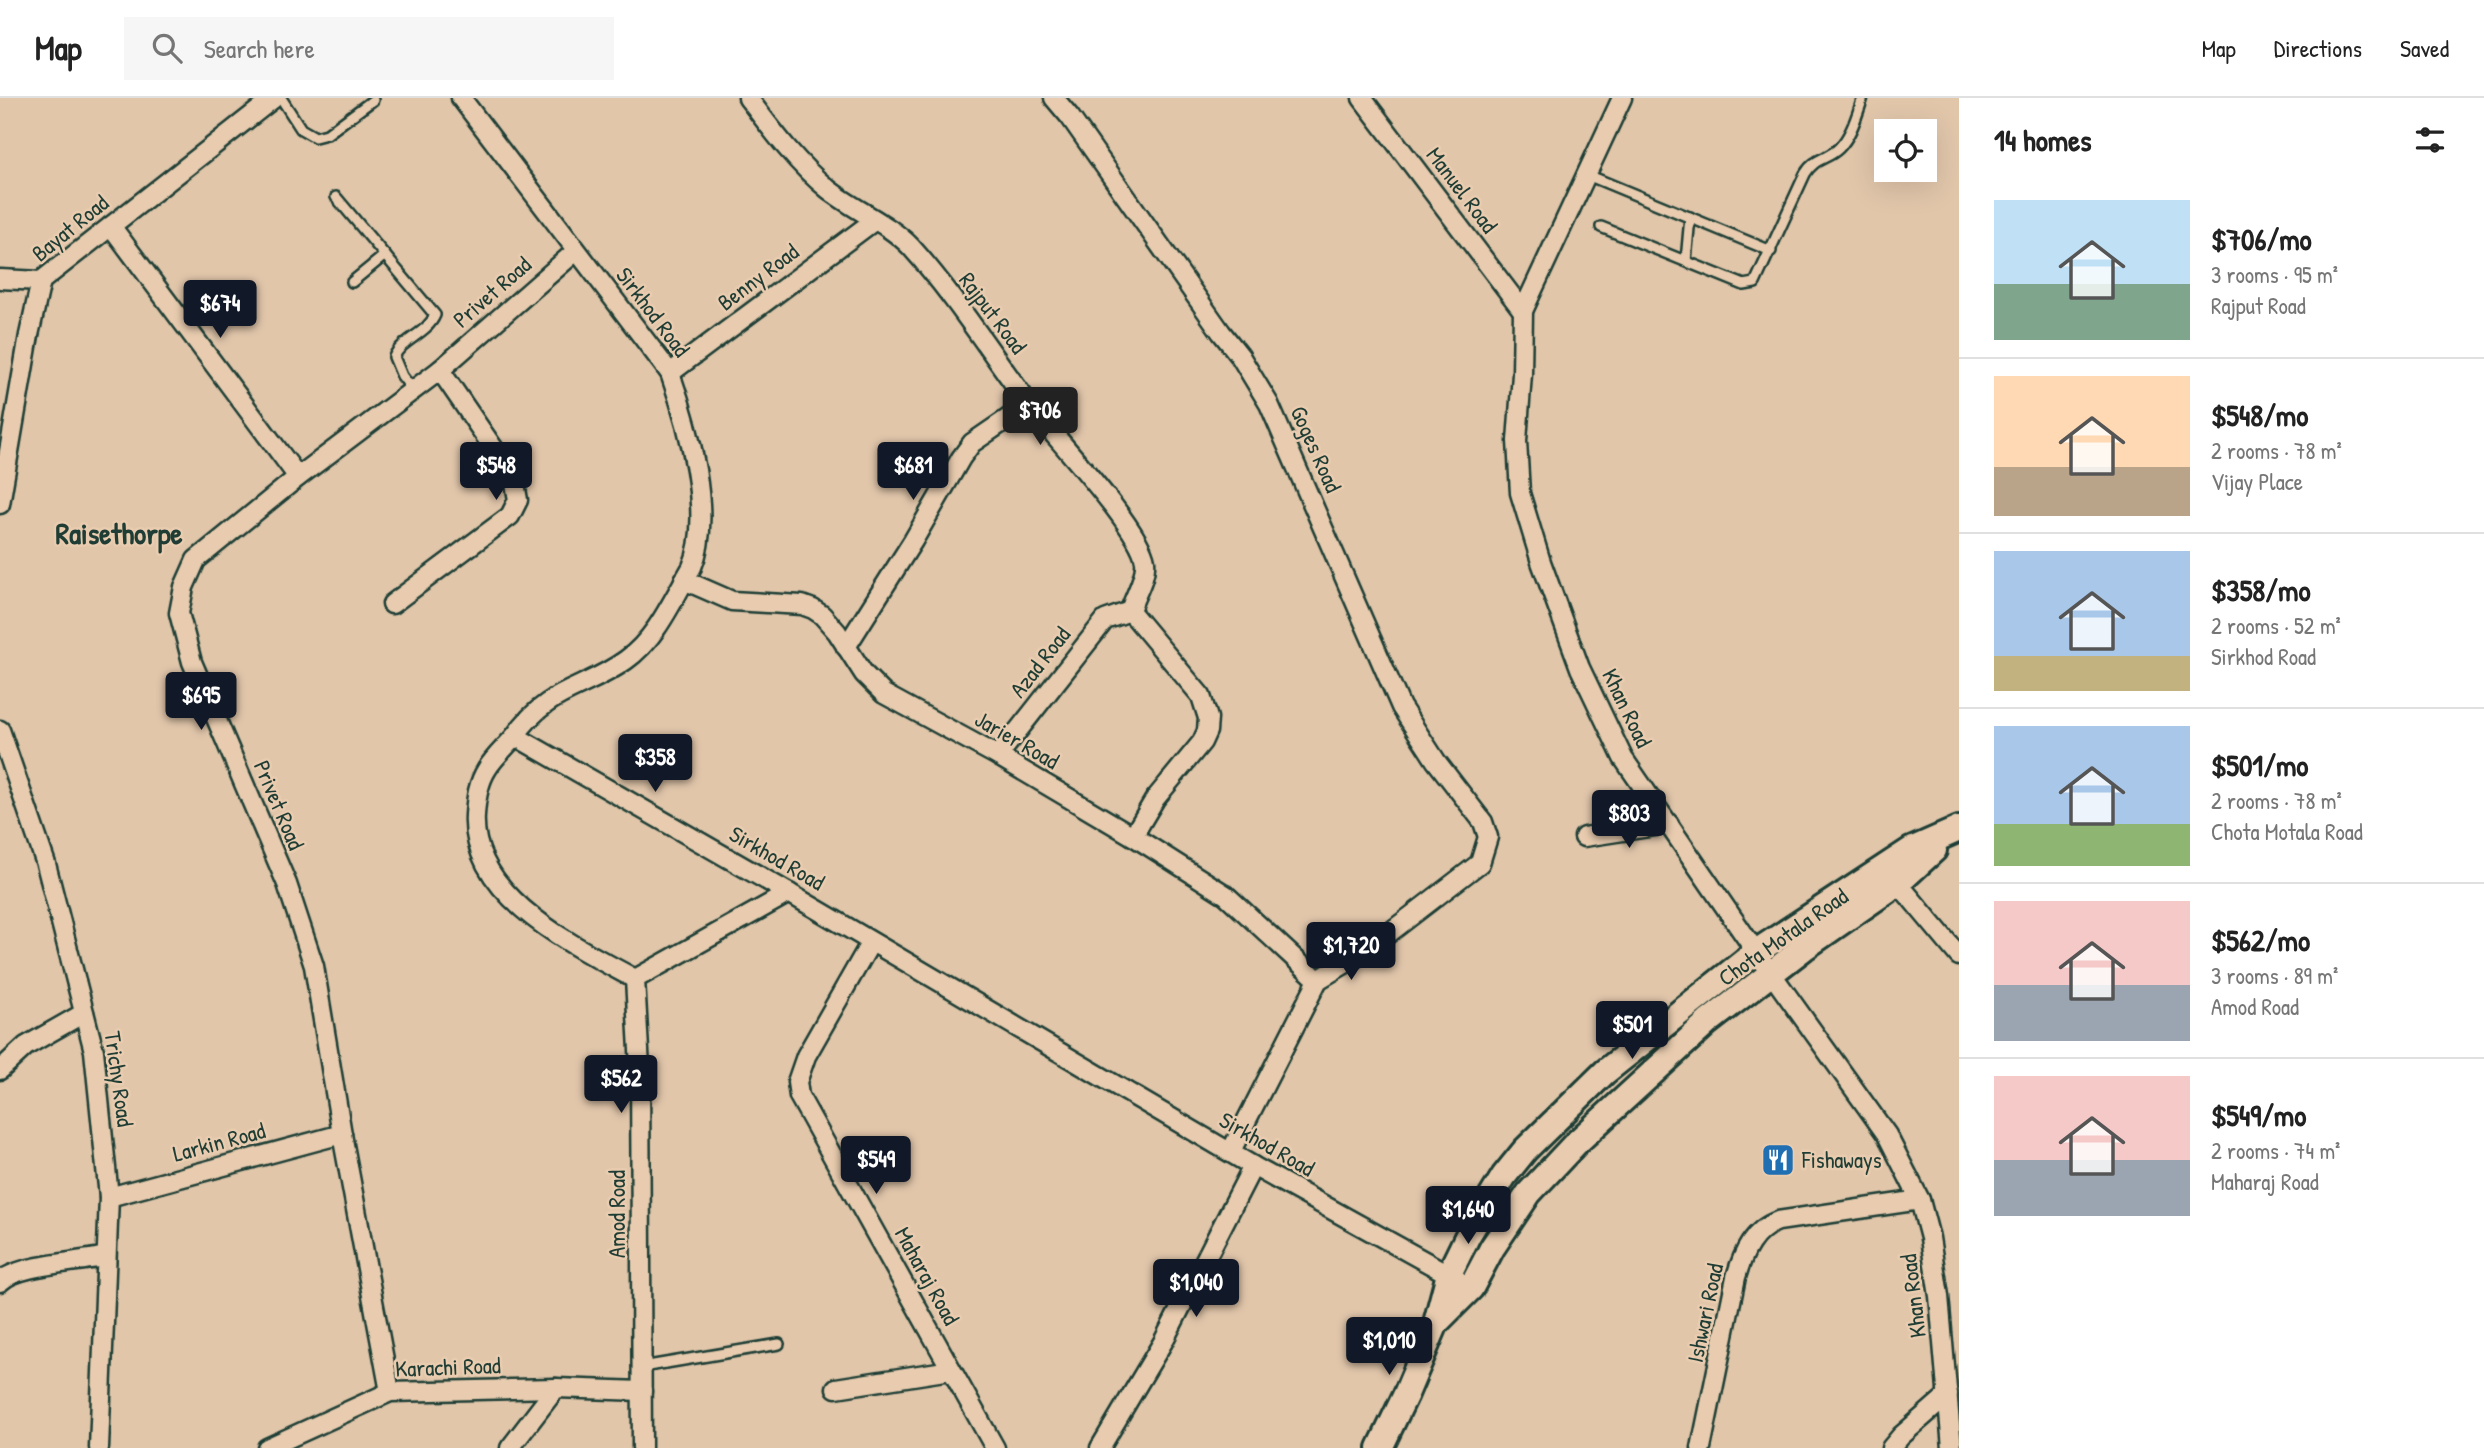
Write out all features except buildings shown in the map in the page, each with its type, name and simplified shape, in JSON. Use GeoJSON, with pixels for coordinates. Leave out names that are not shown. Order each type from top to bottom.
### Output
{"type":"FeatureCollection","features":[{"type":"Feature","properties":{"kind":"street","name":"Bayat Road"},"geometry":{"type":"LineString","coordinates":[[0,504],[41,281],[274,98]]}},
{"type":"Feature","properties":{"kind":"street","name":"Sirkhod Road"},"geometry":{"type":"LineString","coordinates":[[461,98],[670,373],[680,403],[701,508],[698,555],[645,644],[626,660],[590,681],[550,699],[527,720],[515,736],[1231,1151],[1253,1167],[1471,1288]]}},
{"type":"Feature","properties":{"kind":"street","name":"Rajput Road"},"geometry":{"type":"LineString","coordinates":[[748,98],[778,138],[810,173],[830,191],[909,245],[979,334],[1029,404],[1127,524],[1142,550],[1145,561],[1130,611]]}},
{"type":"Feature","properties":{"kind":"street","name":"Goges Road"},"geometry":{"type":"LineString","coordinates":[[1054,98],[1240,356],[1269,404],[1401,707],[1487,831],[1487,843],[1480,863],[1363,953],[1318,980]]}},
{"type":"Feature","properties":{"kind":"street","name":"Khan Road"},"geometry":{"type":"LineString","coordinates":[[1622,98],[1523,311],[1517,441],[1520,493],[1580,668],[1623,758],[1756,952],[1887,1135],[1920,1200],[1932,1250],[1952,1448]]}},
{"type":"Feature","properties":{"kind":"street","name":"Manuel Road"},"geometry":{"type":"LineString","coordinates":[[1370,102],[1523,311]]}},
{"type":"Feature","properties":{"kind":"street","name":"Benny Road"},"geometry":{"type":"LineString","coordinates":[[670,373],[875,220]]}},
{"type":"Feature","properties":{"kind":"street"},"geometry":{"type":"LineString","coordinates":[[111,226],[298,477]]}},
{"type":"Feature","properties":{"kind":"street","name":"Privet Road"},"geometry":{"type":"LineString","coordinates":[[390,1392],[314,966],[287,884],[192,662],[179,613],[184,587],[196,560],[298,477],[440,370],[576,251]]}},
{"type":"Feature","properties":{"kind":"street"},"geometry":{"type":"LineString","coordinates":[[0,279],[41,281]]}},
{"type":"Feature","properties":{"kind":"street"},"geometry":{"type":"LineString","coordinates":[[392,604],[510,516],[518,500],[514,478],[440,370]]}},
{"type":"Feature","properties":{"kind":"street"},"geometry":{"type":"LineString","coordinates":[[846,647],[972,443],[1029,404]]}},
{"type":"Feature","properties":{"kind":"street","name":"Jarier Road"},"geometry":{"type":"LineString","coordinates":[[684,580],[732,601],[802,605],[813,609],[829,622],[864,674],[884,694],[998,755],[1226,895],[1318,980]]}},
{"type":"Feature","properties":{"kind":"street"},"geometry":{"type":"LineString","coordinates":[[1130,611],[1201,696],[1208,718],[1207,731],[1202,742],[1155,799],[1133,836]]}},
{"type":"Feature","properties":{"kind":"street","name":"Azad Road"},"geometry":{"type":"LineString","coordinates":[[998,755],[1105,620],[1130,611]]}},
{"type":"Feature","properties":{"kind":"street","name":"Trichy Road"},"geometry":{"type":"LineString","coordinates":[[1,735],[46,864],[94,1051],[109,1197],[99,1448]]}},
{"type":"Feature","properties":{"kind":"street"},"geometry":{"type":"LineString","coordinates":[[515,736],[487,769],[476,797],[474,829],[482,859],[501,886],[543,925],[635,979],[789,893]]}},
{"type":"Feature","properties":{"kind":"street"},"geometry":{"type":"LineString","coordinates":[[1584,837],[1669,824]]}},
{"type":"Feature","properties":{"kind":"street","name":"Chota Motala Road"},"geometry":{"type":"LineString","coordinates":[[1380,1448],[1436,1323],[1449,1274],[1468,1234],[1504,1176],[1525,1150],[1605,1072],[1756,952],[1912,850],[1954,832]]}},
{"type":"Feature","properties":{"kind":"street","name":"Chota Motala Road"},"geometry":{"type":"LineString","coordinates":[[1436,1323],[1471,1288],[1492,1248],[1529,1192],[1575,1144],[1708,1022],[1804,948],[1898,883],[1954,832]]}},
{"type":"Feature","properties":{"kind":"street"},"geometry":{"type":"LineString","coordinates":[[1898,883],[1959,956]]}},
{"type":"Feature","properties":{"kind":"street","name":"Maharaj Road"},"geometry":{"type":"LineString","coordinates":[[872,942],[806,1056],[797,1082],[799,1096],[995,1448]]}},
{"type":"Feature","properties":{"kind":"street","name":"Amod Road"},"geometry":{"type":"LineString","coordinates":[[635,979],[640,1068],[642,1448]]}},
{"type":"Feature","properties":{"kind":"street"},"geometry":{"type":"LineString","coordinates":[[1231,1151],[1318,980]]}},
{"type":"Feature","properties":{"kind":"street"},"geometry":{"type":"LineString","coordinates":[[0,1070],[26,1046],[84,1013]]}},
{"type":"Feature","properties":{"kind":"street","name":"Larkin Road"},"geometry":{"type":"LineString","coordinates":[[109,1197],[342,1134]]}},
{"type":"Feature","properties":{"kind":"street"},"geometry":{"type":"LineString","coordinates":[[1100,1448],[1163,1342],[1253,1167]]}},
{"type":"Feature","properties":{"kind":"street","name":"Ishwari Road"},"geometry":{"type":"LineString","coordinates":[[1701,1448],[1736,1277],[1749,1243],[1766,1225],[1778,1221],[1920,1200]]}},
{"type":"Feature","properties":{"kind":"street"},"geometry":{"type":"LineString","coordinates":[[0,1282],[24,1270],[106,1256]]}},
{"type":"Feature","properties":{"kind":"street"},"geometry":{"type":"LineString","coordinates":[[836,1388],[951,1370]]}},
{"type":"Feature","properties":{"kind":"street"},"geometry":{"type":"LineString","coordinates":[[510,1448],[556,1388]]}},
{"type":"Feature","properties":{"kind":"street","name":"Karachi Road"},"geometry":{"type":"LineString","coordinates":[[267,1448],[390,1392],[556,1388],[642,1391]]}},
{"type":"Feature","properties":{"kind":"street"},"geometry":{"type":"LineString","coordinates":[[1891,1448],[1948,1395]]}},
{"type":"Feature","properties":{"kind":"lane"},"geometry":{"type":"LineString","coordinates":[[281,98],[301,129],[315,136],[327,134],[373,100]]}},
{"type":"Feature","properties":{"kind":"lane"},"geometry":{"type":"LineString","coordinates":[[1601,227],[1744,285],[1751,285],[1758,280],[1808,169],[1814,162],[1830,155],[1842,145],[1863,98]]}},
{"type":"Feature","properties":{"kind":"lane"},"geometry":{"type":"LineString","coordinates":[[1586,173],[1771,251]]}},
{"type":"Feature","properties":{"kind":"lane"},"geometry":{"type":"LineString","coordinates":[[336,197],[435,315],[432,322],[401,347],[394,357],[402,376],[413,390]]}},
{"type":"Feature","properties":{"kind":"lane"},"geometry":{"type":"LineString","coordinates":[[1686,261],[1690,216]]}},
{"type":"Feature","properties":{"kind":"lane"},"geometry":{"type":"LineString","coordinates":[[352,282],[385,255]]}},
{"type":"Feature","properties":{"kind":"lane"},"geometry":{"type":"LineString","coordinates":[[642,1367],[779,1344]]}},
{"type":"Feature","properties":{"kind":"place","name":"Fishaways"},"geometry":{"type":"Point","coordinates":[1778,1160]}},
{"type":"Feature","properties":{"kind":"district","name":"Raisethorpe"},"geometry":{"type":"Point","coordinates":[119,534]}}]}
